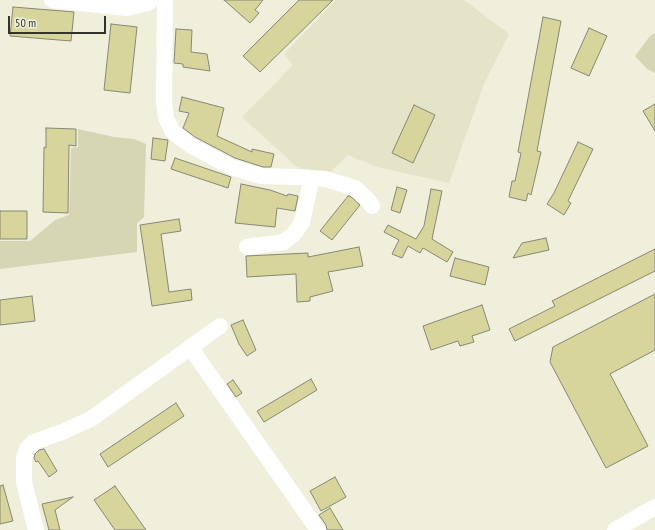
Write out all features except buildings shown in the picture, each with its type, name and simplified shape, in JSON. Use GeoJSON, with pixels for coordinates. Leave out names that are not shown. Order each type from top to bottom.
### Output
{"type":"FeatureCollection","features":[{"type":"Feature","properties":{"kind":"street"},"geometry":{"type":"LineString","coordinates":[[52,0],[127,8],[148,3],[151,0]]}},
{"type":"Feature","properties":{"kind":"street"},"geometry":{"type":"LineString","coordinates":[[165,0],[164,100],[166,118],[173,132],[190,145],[231,167],[261,176],[297,176],[326,179],[355,188],[372,206]]}},
{"type":"Feature","properties":{"kind":"street"},"geometry":{"type":"LineString","coordinates":[[247,247],[284,242],[294,234],[302,222],[312,178]]}},
{"type":"Feature","properties":{"kind":"street"},"geometry":{"type":"LineString","coordinates":[[36,530],[24,482],[24,458],[27,449],[34,442],[62,432],[91,419],[220,326]]}},
{"type":"Feature","properties":{"kind":"street"},"geometry":{"type":"LineString","coordinates":[[190,347],[318,530]]}},
{"type":"Feature","properties":{"kind":"street"},"geometry":{"type":"LineString","coordinates":[[615,530],[655,507]]}},
{"type":"Feature","properties":{"kind":"shaded area"},"geometry":{"type":"Polygon","coordinates":[[[336,0],[464,0],[509,34],[484,84],[449,183],[377,167],[348,155],[327,175],[297,167],[242,117],[293,65],[284,54],[336,0]]]}},
{"type":"Feature","properties":{"kind":"shaded area"},"geometry":{"type":"Polygon","coordinates":[[[655,33],[655,73],[647,69],[635,56],[650,36],[655,33]]]}},
{"type":"Feature","properties":{"kind":"shaded area"},"geometry":{"type":"Polygon","coordinates":[[[78,129],[114,137],[134,139],[146,144],[144,217],[137,223],[137,252],[0,269],[0,241],[30,241],[55,220],[69,215],[71,148],[78,147],[78,129]]]}}]}
